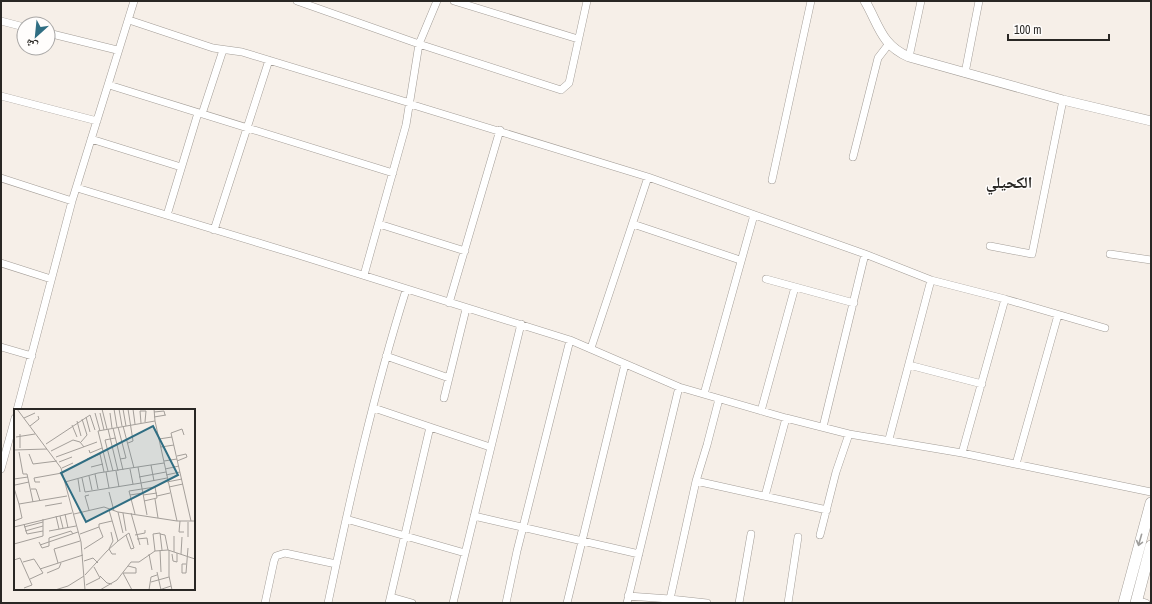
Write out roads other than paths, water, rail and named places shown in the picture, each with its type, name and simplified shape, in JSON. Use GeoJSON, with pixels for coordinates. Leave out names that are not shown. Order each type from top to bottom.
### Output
{"type":"FeatureCollection","features":[{"type":"Feature","properties":{"kind":"main road"},"geometry":{"type":"LineString","coordinates":[[1124,603],[1151,503]]}},
{"type":"Feature","properties":{"kind":"main road"},"geometry":{"type":"LineString","coordinates":[[1139,602],[1151,546]]}},
{"type":"Feature","properties":{"kind":"street"},"geometry":{"type":"LineString","coordinates":[[17,409],[72,201],[109,85],[117,50],[129,20],[134,1]]}},
{"type":"Feature","properties":{"kind":"street"},"geometry":{"type":"LineString","coordinates":[[297,1],[419,44],[562,90],[569,83],[586,1]]}},
{"type":"Feature","properties":{"kind":"street"},"geometry":{"type":"LineString","coordinates":[[364,276],[393,173],[410,104],[419,44],[437,1]]}},
{"type":"Feature","properties":{"kind":"street"},"geometry":{"type":"LineString","coordinates":[[454,1],[578,39]]}},
{"type":"Feature","properties":{"kind":"street"},"geometry":{"type":"LineString","coordinates":[[772,180],[811,1]]}},
{"type":"Feature","properties":{"kind":"street"},"geometry":{"type":"LineString","coordinates":[[865,1],[888,44],[897,52],[965,73],[1063,100],[1151,121]]}},
{"type":"Feature","properties":{"kind":"street"},"geometry":{"type":"LineString","coordinates":[[909,56],[921,1]]}},
{"type":"Feature","properties":{"kind":"street"},"geometry":{"type":"LineString","coordinates":[[965,73],[979,1]]}},
{"type":"Feature","properties":{"kind":"street"},"geometry":{"type":"LineString","coordinates":[[129,20],[223,50],[242,52],[500,130],[648,177],[865,254],[931,280],[1005,299],[1105,328]]}},
{"type":"Feature","properties":{"kind":"street"},"geometry":{"type":"LineString","coordinates":[[1,21],[16,25]]}},
{"type":"Feature","properties":{"kind":"street"},"geometry":{"type":"LineString","coordinates":[[56,35],[117,50]]}},
{"type":"Feature","properties":{"kind":"street"},"geometry":{"type":"LineString","coordinates":[[853,156],[878,58],[888,44]]}},
{"type":"Feature","properties":{"kind":"street"},"geometry":{"type":"LineString","coordinates":[[167,215],[181,167],[223,50]]}},
{"type":"Feature","properties":{"kind":"street"},"geometry":{"type":"LineString","coordinates":[[214,230],[269,60]]}},
{"type":"Feature","properties":{"kind":"street"},"geometry":{"type":"LineString","coordinates":[[109,85],[393,173]]}},
{"type":"Feature","properties":{"kind":"street"},"geometry":{"type":"LineString","coordinates":[[1,96],[97,121]]}},
{"type":"Feature","properties":{"kind":"street"},"geometry":{"type":"LineString","coordinates":[[990,246],[1032,254],[1063,100]]}},
{"type":"Feature","properties":{"kind":"street"},"geometry":{"type":"LineString","coordinates":[[449,303],[500,130]]}},
{"type":"Feature","properties":{"kind":"street"},"geometry":{"type":"LineString","coordinates":[[91,139],[181,167]]}},
{"type":"Feature","properties":{"kind":"street"},"geometry":{"type":"LineString","coordinates":[[591,348],[648,177]]}},
{"type":"Feature","properties":{"kind":"street"},"geometry":{"type":"LineString","coordinates":[[1,178],[72,201]]}},
{"type":"Feature","properties":{"kind":"street"},"geometry":{"type":"LineString","coordinates":[[77,188],[364,276],[466,309],[521,324],[591,348],[679,387],[761,411],[849,434],[889,439],[962,453],[1151,492]]}},
{"type":"Feature","properties":{"kind":"street"},"geometry":{"type":"LineString","coordinates":[[704,394],[740,260],[754,215]]}},
{"type":"Feature","properties":{"kind":"street"},"geometry":{"type":"LineString","coordinates":[[379,224],[465,251]]}},
{"type":"Feature","properties":{"kind":"street"},"geometry":{"type":"LineString","coordinates":[[633,224],[740,260]]}},
{"type":"Feature","properties":{"kind":"street"},"geometry":{"type":"LineString","coordinates":[[823,427],[865,254]]}},
{"type":"Feature","properties":{"kind":"street"},"geometry":{"type":"LineString","coordinates":[[1110,254],[1151,260]]}},
{"type":"Feature","properties":{"kind":"street"},"geometry":{"type":"LineString","coordinates":[[1,263],[51,279]]}},
{"type":"Feature","properties":{"kind":"street"},"geometry":{"type":"LineString","coordinates":[[766,279],[854,303]]}},
{"type":"Feature","properties":{"kind":"street"},"geometry":{"type":"LineString","coordinates":[[889,439],[931,280]]}},
{"type":"Feature","properties":{"kind":"street"},"geometry":{"type":"LineString","coordinates":[[761,411],[795,287]]}},
{"type":"Feature","properties":{"kind":"street"},"geometry":{"type":"LineString","coordinates":[[328,603],[346,519],[386,356],[406,290]]}},
{"type":"Feature","properties":{"kind":"street"},"geometry":{"type":"LineString","coordinates":[[962,453],[1005,299]]}},
{"type":"Feature","properties":{"kind":"street"},"geometry":{"type":"LineString","coordinates":[[444,398],[466,309]]}},
{"type":"Feature","properties":{"kind":"street"},"geometry":{"type":"LineString","coordinates":[[1016,464],[1058,315]]}},
{"type":"Feature","properties":{"kind":"street"},"geometry":{"type":"LineString","coordinates":[[452,603],[521,324]]}},
{"type":"Feature","properties":{"kind":"street"},"geometry":{"type":"LineString","coordinates":[[506,603],[570,340]]}},
{"type":"Feature","properties":{"kind":"street"},"geometry":{"type":"LineString","coordinates":[[1,347],[32,356]]}},
{"type":"Feature","properties":{"kind":"street"},"geometry":{"type":"LineString","coordinates":[[386,356],[449,378]]}},
{"type":"Feature","properties":{"kind":"street"},"geometry":{"type":"LineString","coordinates":[[567,603],[625,364]]}},
{"type":"Feature","properties":{"kind":"street"},"geometry":{"type":"LineString","coordinates":[[909,365],[982,384]]}},
{"type":"Feature","properties":{"kind":"street"},"geometry":{"type":"LineString","coordinates":[[679,387],[628,600],[670,599],[707,603]]}},
{"type":"Feature","properties":{"kind":"street"},"geometry":{"type":"LineString","coordinates":[[670,599],[696,481],[719,399]]}},
{"type":"Feature","properties":{"kind":"street"},"geometry":{"type":"LineString","coordinates":[[374,408],[490,448]]}},
{"type":"Feature","properties":{"kind":"street"},"geometry":{"type":"LineString","coordinates":[[765,496],[786,418]]}},
{"type":"Feature","properties":{"kind":"street"},"geometry":{"type":"LineString","coordinates":[[1,469],[4,442],[14,420]]}},
{"type":"Feature","properties":{"kind":"street"},"geometry":{"type":"LineString","coordinates":[[412,603],[390,600],[430,427]]}},
{"type":"Feature","properties":{"kind":"street"},"geometry":{"type":"LineString","coordinates":[[820,535],[849,434]]}},
{"type":"Feature","properties":{"kind":"street"},"geometry":{"type":"LineString","coordinates":[[696,481],[826,510]]}},
{"type":"Feature","properties":{"kind":"street"},"geometry":{"type":"LineString","coordinates":[[474,516],[524,526],[583,542],[639,554]]}},
{"type":"Feature","properties":{"kind":"street"},"geometry":{"type":"LineString","coordinates":[[346,519],[465,553]]}},
{"type":"Feature","properties":{"kind":"street"},"geometry":{"type":"LineString","coordinates":[[740,603],[751,534]]}},
{"type":"Feature","properties":{"kind":"street"},"geometry":{"type":"LineString","coordinates":[[788,603],[798,538]]}},
{"type":"Feature","properties":{"kind":"street"},"geometry":{"type":"LineString","coordinates":[[265,603],[274,561],[280,554],[285,553],[336,564]]}},
{"type":"Feature","properties":{"kind":"district","name":"الكحيلي"},"geometry":{"type":"Point","coordinates":[1009,182]}}]}
